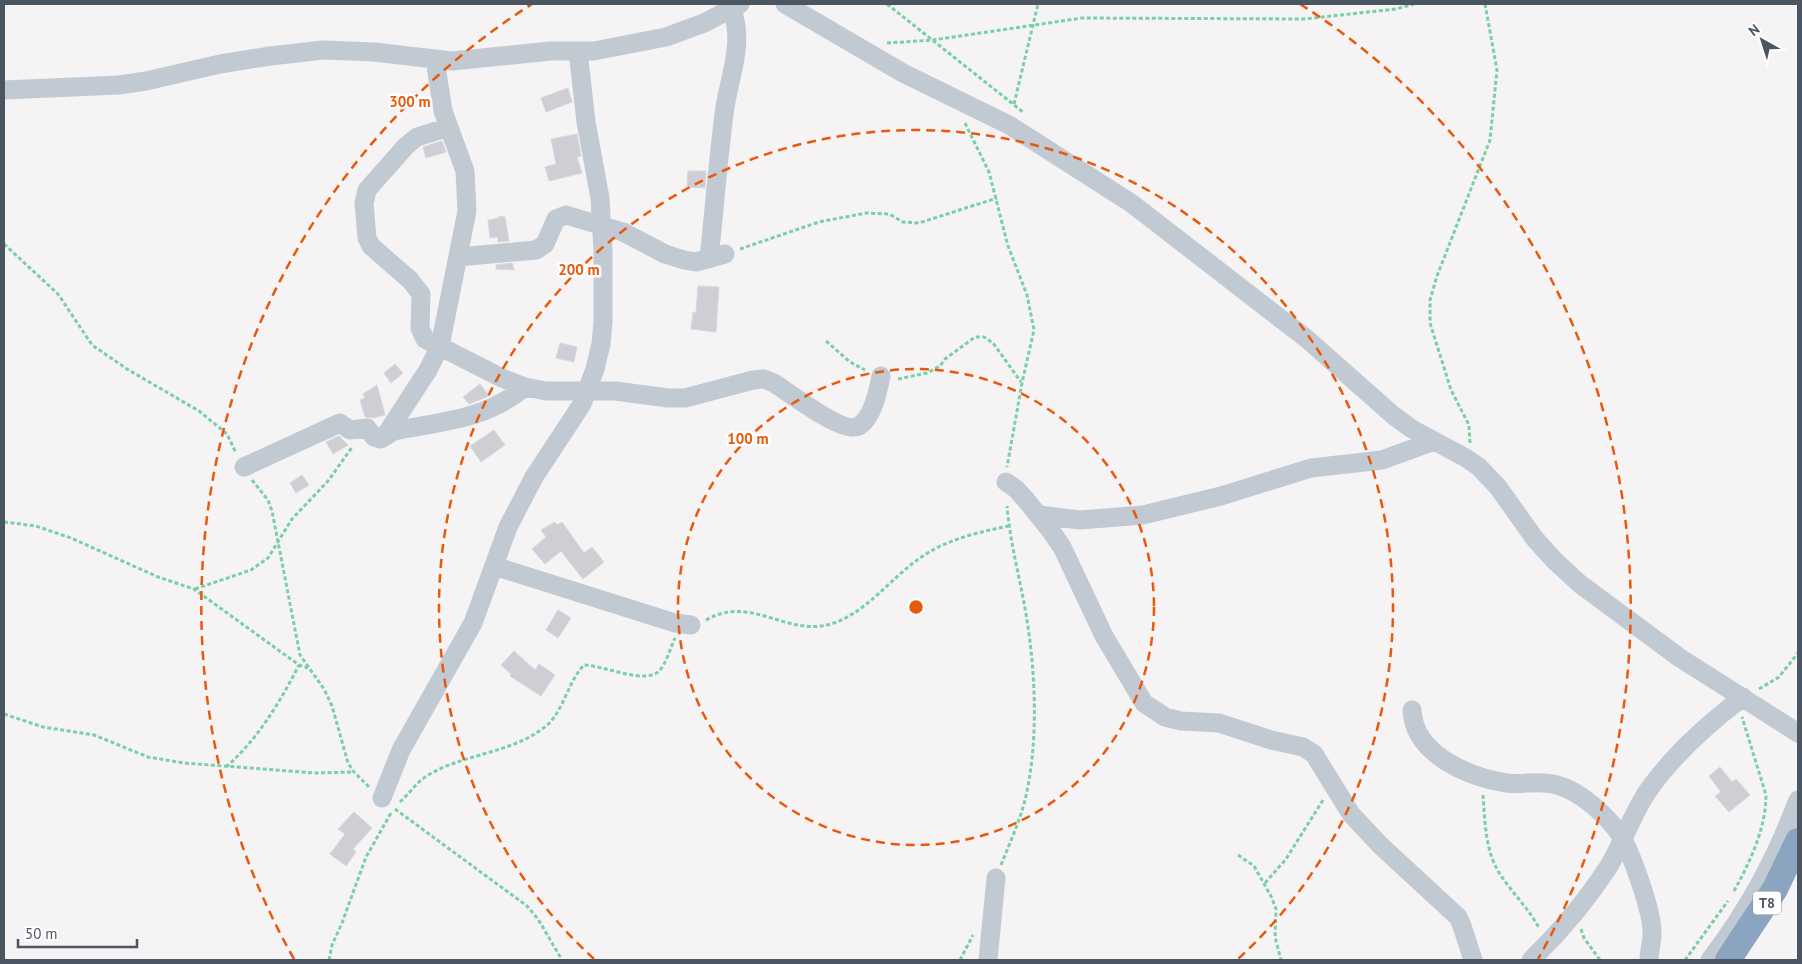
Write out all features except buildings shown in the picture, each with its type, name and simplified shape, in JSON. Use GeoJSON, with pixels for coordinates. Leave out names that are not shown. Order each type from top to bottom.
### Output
{"type":"FeatureCollection","features":[{"type":"Feature","properties":{"kind":"highway","name":"T8"},"geometry":{"type":"LineString","coordinates":[[1728,960],[1775,889],[1798,841]]}},
{"type":"Feature","properties":{"kind":"street"},"geometry":{"type":"LineString","coordinates":[[785,4],[903,73],[1010,125],[1110,189],[1177,237],[1307,340],[1394,416],[1412,429],[1466,458],[1489,476],[1535,538],[1555,561],[1580,584],[1739,700],[1798,733]]}},
{"type":"Feature","properties":{"kind":"street"},"geometry":{"type":"LineString","coordinates":[[4,90],[119,85],[270,56],[323,50],[374,52],[435,60],[471,60],[552,51],[578,52],[631,45],[666,37],[736,7],[738,49],[724,115],[717,257],[696,262],[665,254],[639,239],[566,215],[556,219],[545,244],[536,250],[458,257]]}},
{"type":"Feature","properties":{"kind":"street"},"geometry":{"type":"LineString","coordinates":[[388,803],[401,750],[473,623],[508,527],[530,484],[582,404],[601,344],[603,322],[600,198],[586,122],[578,52]]}},
{"type":"Feature","properties":{"kind":"street"},"geometry":{"type":"LineString","coordinates":[[385,436],[428,370],[440,346],[466,210],[465,171],[438,90],[435,60]]}},
{"type":"Feature","properties":{"kind":"street"},"geometry":{"type":"LineString","coordinates":[[449,126],[417,137],[406,146],[367,190],[364,203],[367,238],[371,246],[417,288],[422,299],[420,328],[422,335],[427,341],[482,369],[526,387],[546,391],[588,390],[685,398],[722,390],[743,382],[764,379],[774,383],[824,416],[850,428],[859,426],[866,417],[877,393],[881,376]]}},
{"type":"Feature","properties":{"kind":"street"},"geometry":{"type":"LineString","coordinates":[[244,467],[340,423],[350,430],[364,426],[374,437],[381,439],[394,431],[488,411],[510,399],[526,387]]}},
{"type":"Feature","properties":{"kind":"street"},"geometry":{"type":"LineString","coordinates":[[1038,515],[1080,520],[1143,515],[1221,496],[1311,468],[1382,460],[1434,441]]}},
{"type":"Feature","properties":{"kind":"street"},"geometry":{"type":"LineString","coordinates":[[1006,482],[1016,489],[1051,530],[1066,555],[1090,610],[1127,677],[1144,703],[1165,717],[1181,721],[1225,724],[1271,740],[1303,747],[1314,754],[1332,780],[1351,814],[1380,845],[1458,917],[1472,960]]}},
{"type":"Feature","properties":{"kind":"street"},"geometry":{"type":"LineString","coordinates":[[494,566],[686,624]]}},
{"type":"Feature","properties":{"kind":"street"},"geometry":{"type":"LineString","coordinates":[[1531,960],[1576,911],[1609,865],[1648,790],[1667,766],[1739,700]]}},
{"type":"Feature","properties":{"kind":"street"},"geometry":{"type":"LineString","coordinates":[[1412,710],[1413,722],[1430,750],[1465,771],[1508,783],[1556,784],[1573,792],[1601,815],[1623,840],[1641,887],[1651,923],[1652,934],[1649,960]]}},
{"type":"Feature","properties":{"kind":"street"},"geometry":{"type":"LineString","coordinates":[[1710,960],[1747,910],[1771,865],[1798,800]]}},
{"type":"Feature","properties":{"kind":"street"},"geometry":{"type":"LineString","coordinates":[[988,960],[996,878]]}},
{"type":"Feature","properties":{"kind":"path"},"geometry":{"type":"LineString","coordinates":[[887,4],[982,82],[1014,104],[1029,118]]}},
{"type":"Feature","properties":{"kind":"path"},"geometry":{"type":"LineString","coordinates":[[1014,104],[1038,4]]}},
{"type":"Feature","properties":{"kind":"path"},"geometry":{"type":"LineString","coordinates":[[881,43],[933,40],[1034,23],[1082,18],[1304,19],[1396,9],[1414,4]]}},
{"type":"Feature","properties":{"kind":"path"},"geometry":{"type":"LineString","coordinates":[[1466,458],[1470,446],[1470,431],[1451,390],[1435,344],[1430,323],[1430,300],[1447,246],[1490,140],[1497,70],[1485,4]]}},
{"type":"Feature","properties":{"kind":"path"},"geometry":{"type":"LineString","coordinates":[[964,121],[990,172],[1008,246],[1027,296],[1034,330],[1008,458],[1006,482],[1009,526],[1026,613],[1035,689],[1030,762],[1024,803],[996,878]]}},
{"type":"Feature","properties":{"kind":"path"},"geometry":{"type":"LineString","coordinates":[[717,257],[819,222],[866,213],[889,214],[903,222],[919,223],[996,198]]}},
{"type":"Feature","properties":{"kind":"path"},"geometry":{"type":"LineString","coordinates":[[4,244],[58,294],[92,345],[127,369],[199,411],[227,434],[244,467],[268,500],[279,541],[296,642],[308,668],[324,689],[332,706],[344,750],[354,772],[388,803],[527,906],[538,919],[562,960]]}},
{"type":"Feature","properties":{"kind":"path"},"geometry":{"type":"LineString","coordinates":[[826,341],[850,362],[881,376],[897,379],[927,373],[940,366],[945,359],[975,337],[984,337],[993,343],[1022,383]]}},
{"type":"Feature","properties":{"kind":"path"},"geometry":{"type":"LineString","coordinates":[[194,589],[252,570],[268,558],[292,519],[340,464],[364,426]]}},
{"type":"Feature","properties":{"kind":"path"},"geometry":{"type":"LineString","coordinates":[[4,522],[52,531],[158,577],[194,589],[299,665],[308,668]]}},
{"type":"Feature","properties":{"kind":"path"},"geometry":{"type":"LineString","coordinates":[[329,960],[332,945],[388,803],[428,774],[450,764],[512,745],[548,725],[577,672],[584,665],[595,665],[635,676],[652,676],[659,672],[686,624],[700,623],[720,614],[744,611],[758,613],[789,624],[817,628],[838,622],[866,603],[922,556],[966,536],[1009,526]]}},
{"type":"Feature","properties":{"kind":"path"},"geometry":{"type":"LineString","coordinates":[[1685,960],[1730,899],[1754,849],[1766,806],[1766,795],[1739,700],[1778,677],[1798,653]]}},
{"type":"Feature","properties":{"kind":"path"},"geometry":{"type":"LineString","coordinates":[[226,768],[259,730],[278,704],[299,665]]}},
{"type":"Feature","properties":{"kind":"path"},"geometry":{"type":"LineString","coordinates":[[4,714],[43,727],[94,735],[148,757],[226,768],[314,773],[354,772]]}},
{"type":"Feature","properties":{"kind":"path"},"geometry":{"type":"LineString","coordinates":[[1481,777],[1487,844],[1492,857],[1498,870],[1532,916],[1548,943]]}},
{"type":"Feature","properties":{"kind":"path"},"geometry":{"type":"LineString","coordinates":[[1265,884],[1303,833],[1332,780]]}},
{"type":"Feature","properties":{"kind":"path"},"geometry":{"type":"LineString","coordinates":[[1238,855],[1254,866],[1265,884],[1276,909],[1275,938],[1281,960]]}},
{"type":"Feature","properties":{"kind":"path"},"geometry":{"type":"LineString","coordinates":[[1576,911],[1584,938],[1600,960]]}},
{"type":"Feature","properties":{"kind":"path"},"geometry":{"type":"LineString","coordinates":[[960,960],[976,929]]}}]}
